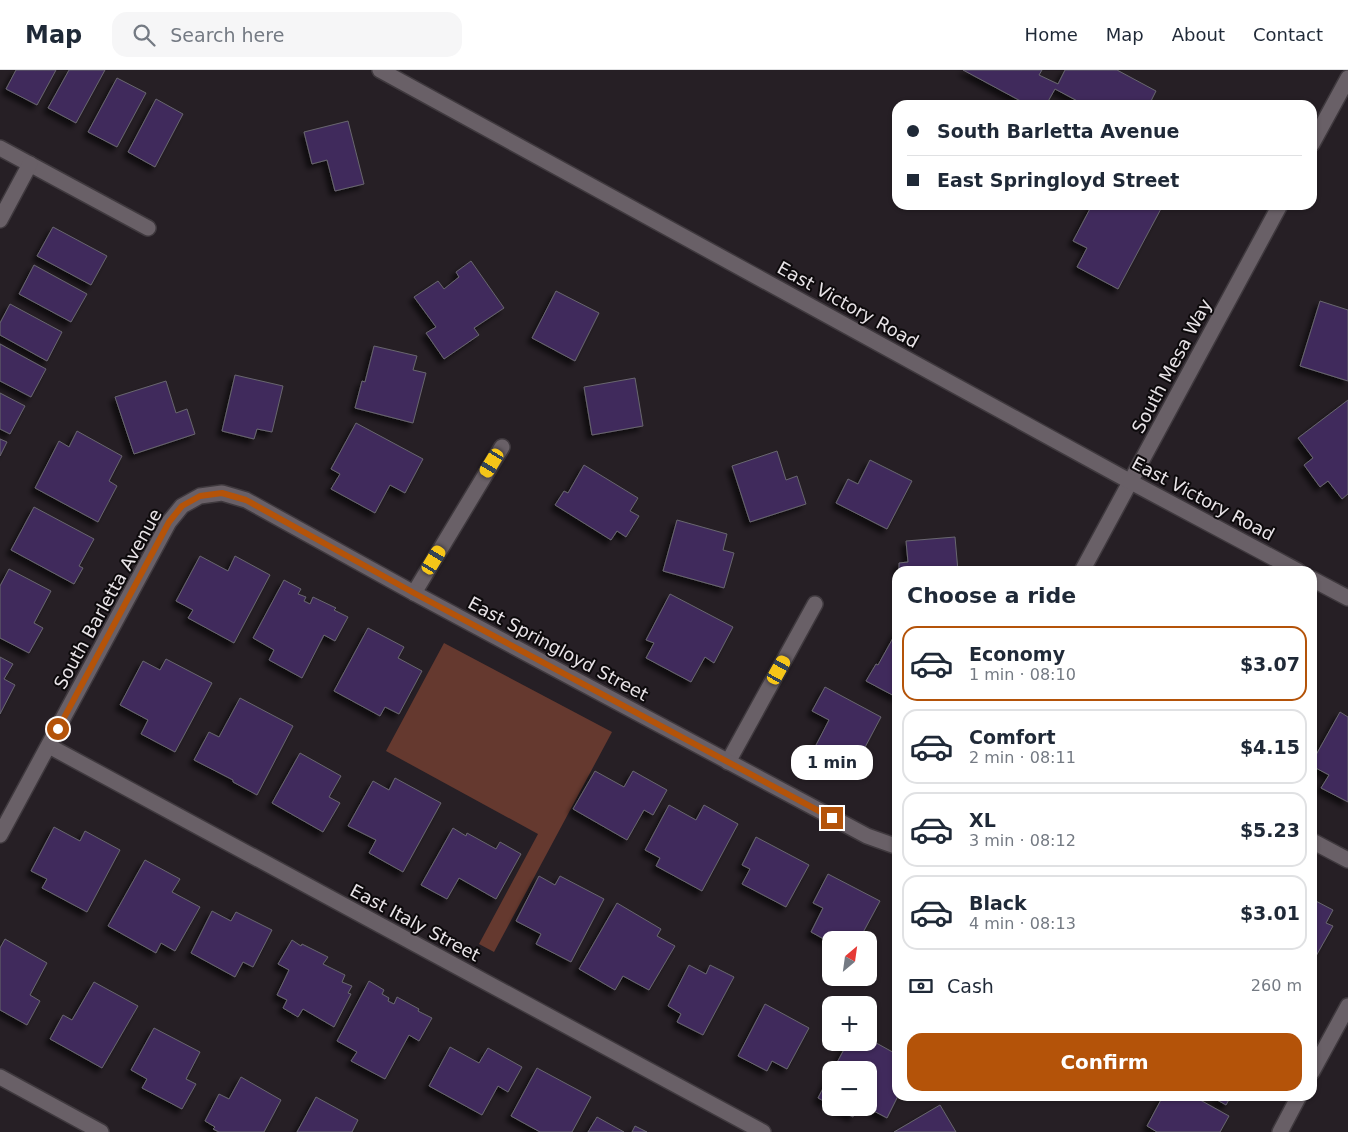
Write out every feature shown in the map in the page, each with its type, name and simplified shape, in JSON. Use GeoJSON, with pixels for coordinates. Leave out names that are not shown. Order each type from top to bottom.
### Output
{"type":"FeatureCollection","features":[{"type":"Feature","properties":{"kind":"street","name":"East Victory Road"},"geometry":{"type":"LineString","coordinates":[[380,70],[1130,482],[1289,566]]}},
{"type":"Feature","properties":{"kind":"street"},"geometry":{"type":"LineString","coordinates":[[1317,135],[1348,78]]}},
{"type":"Feature","properties":{"kind":"street"},"geometry":{"type":"LineString","coordinates":[[0,148],[148,228]]}},
{"type":"Feature","properties":{"kind":"street"},"geometry":{"type":"LineString","coordinates":[[0,220],[30,164]]}},
{"type":"Feature","properties":{"kind":"street","name":"South Mesa Way"},"geometry":{"type":"LineString","coordinates":[[1085,566],[1277,210]]}},
{"type":"Feature","properties":{"kind":"street"},"geometry":{"type":"LineString","coordinates":[[414,593],[502,447]]}},
{"type":"Feature","properties":{"kind":"street","name":"East Springloyd Street"},"geometry":{"type":"LineString","coordinates":[[200,496],[222,493],[246,500],[728,762],[867,836],[892,845]]}},
{"type":"Feature","properties":{"kind":"street","name":"South Barletta Avenue"},"geometry":{"type":"LineString","coordinates":[[0,835],[169,522],[182,506],[200,496]]}},
{"type":"Feature","properties":{"kind":"street"},"geometry":{"type":"LineString","coordinates":[[1317,582],[1348,598]]}},
{"type":"Feature","properties":{"kind":"street"},"geometry":{"type":"LineString","coordinates":[[728,762],[815,604]]}},
{"type":"Feature","properties":{"kind":"street","name":"East Italy Street"},"geometry":{"type":"LineString","coordinates":[[49,746],[764,1132]]}},
{"type":"Feature","properties":{"kind":"street"},"geometry":{"type":"LineString","coordinates":[[1317,844],[1348,860]]}},
{"type":"Feature","properties":{"kind":"street"},"geometry":{"type":"LineString","coordinates":[[1317,1063],[1348,1006]]}},
{"type":"Feature","properties":{"kind":"street"},"geometry":{"type":"LineString","coordinates":[[0,1077],[101,1132]]}},
{"type":"Feature","properties":{"kind":"street"},"geometry":{"type":"LineString","coordinates":[[1280,1132],[1296,1101]]}},
{"type":"Feature","properties":{"kind":"shaded area"},"geometry":{"type":"Polygon","coordinates":[[[444,643],[612,732],[494,952],[479,944],[538,834],[386,751],[444,643]]]}},
{"type":"Feature","properties":{"kind":"building"},"geometry":{"type":"Polygon","coordinates":[[[16,70],[56,70],[37,105],[6,89],[16,70]]]}},
{"type":"Feature","properties":{"kind":"building"},"geometry":{"type":"Polygon","coordinates":[[[69,70],[105,70],[76,123],[48,108],[69,70]]]}},
{"type":"Feature","properties":{"kind":"building"},"geometry":{"type":"Polygon","coordinates":[[[963,70],[1042,70],[1039,75],[1058,84],[1065,70],[1117,70],[1156,91],[1152,100],[1076,100],[1055,89],[1049,100],[1019,100],[963,70]]]}},
{"type":"Feature","properties":{"kind":"building"},"geometry":{"type":"Polygon","coordinates":[[[117,78],[146,93],[117,147],[88,132],[117,78]]]}},
{"type":"Feature","properties":{"kind":"building"},"geometry":{"type":"Polygon","coordinates":[[[156,99],[183,114],[155,167],[128,152],[156,99]]]}},
{"type":"Feature","properties":{"kind":"building"},"geometry":{"type":"Polygon","coordinates":[[[348,121],[364,184],[335,191],[327,160],[312,164],[304,132],[348,121]]]}},
{"type":"Feature","properties":{"kind":"building"},"geometry":{"type":"Polygon","coordinates":[[[1089,210],[1160,210],[1118,289],[1077,267],[1087,248],[1073,241],[1089,210]]]}},
{"type":"Feature","properties":{"kind":"building"},"geometry":{"type":"Polygon","coordinates":[[[53,227],[107,256],[91,285],[37,256],[53,227]]]}},
{"type":"Feature","properties":{"kind":"building"},"geometry":{"type":"Polygon","coordinates":[[[471,261],[504,308],[474,328],[479,335],[444,359],[426,333],[436,327],[414,297],[438,281],[444,289],[459,277],[456,272],[471,261]]]}},
{"type":"Feature","properties":{"kind":"building"},"geometry":{"type":"Polygon","coordinates":[[[34,265],[87,294],[71,322],[19,294],[34,265]]]}},
{"type":"Feature","properties":{"kind":"building"},"geometry":{"type":"Polygon","coordinates":[[[556,291],[599,313],[575,361],[532,338],[556,291]]]}},
{"type":"Feature","properties":{"kind":"building"},"geometry":{"type":"Polygon","coordinates":[[[1320,301],[1348,310],[1348,381],[1300,366],[1320,301]]]}},
{"type":"Feature","properties":{"kind":"building"},"geometry":{"type":"Polygon","coordinates":[[[10,304],[62,332],[47,361],[0,335],[0,323],[10,304]]]}},
{"type":"Feature","properties":{"kind":"building"},"geometry":{"type":"Polygon","coordinates":[[[0,344],[46,369],[31,397],[0,381],[0,344]]]}},
{"type":"Feature","properties":{"kind":"building"},"geometry":{"type":"Polygon","coordinates":[[[374,346],[417,356],[413,370],[426,373],[413,423],[355,408],[362,381],[365,382],[374,346]]]}},
{"type":"Feature","properties":{"kind":"building"},"geometry":{"type":"Polygon","coordinates":[[[235,375],[283,386],[272,432],[257,429],[254,439],[222,431],[235,375]]]}},
{"type":"Feature","properties":{"kind":"building"},"geometry":{"type":"Polygon","coordinates":[[[635,378],[643,426],[592,435],[584,387],[635,378]]]}},
{"type":"Feature","properties":{"kind":"building"},"geometry":{"type":"Polygon","coordinates":[[[166,381],[176,413],[187,409],[195,434],[134,454],[115,397],[166,381]]]}},
{"type":"Feature","properties":{"kind":"building"},"geometry":{"type":"Polygon","coordinates":[[[0,393],[25,406],[10,434],[0,429],[0,393]]]}},
{"type":"Feature","properties":{"kind":"building"},"geometry":{"type":"Polygon","coordinates":[[[1348,400],[1348,494],[1342,499],[1328,481],[1320,487],[1304,465],[1313,458],[1298,438],[1348,400]]]}},
{"type":"Feature","properties":{"kind":"building"},"geometry":{"type":"Polygon","coordinates":[[[356,423],[423,459],[405,493],[390,485],[375,513],[331,489],[340,474],[331,469],[356,423]]]}},
{"type":"Feature","properties":{"kind":"building"},"geometry":{"type":"Polygon","coordinates":[[[77,431],[122,456],[109,481],[117,486],[98,522],[35,488],[59,441],[69,447],[77,431]]]}},
{"type":"Feature","properties":{"kind":"building"},"geometry":{"type":"Polygon","coordinates":[[[0,439],[7,442],[0,456],[0,439]]]}},
{"type":"Feature","properties":{"kind":"building"},"geometry":{"type":"Polygon","coordinates":[[[777,451],[786,480],[797,476],[806,504],[750,522],[732,466],[777,451]]]}},
{"type":"Feature","properties":{"kind":"building"},"geometry":{"type":"Polygon","coordinates":[[[870,460],[912,481],[887,529],[836,503],[848,479],[858,484],[870,460]]]}},
{"type":"Feature","properties":{"kind":"building"},"geometry":{"type":"Polygon","coordinates":[[[584,465],[638,498],[630,511],[639,516],[626,537],[617,531],[611,540],[555,505],[564,491],[568,493],[584,465]]]}},
{"type":"Feature","properties":{"kind":"building"},"geometry":{"type":"Polygon","coordinates":[[[34,507],[94,539],[79,566],[83,568],[74,584],[11,550],[34,507]]]}},
{"type":"Feature","properties":{"kind":"building"},"geometry":{"type":"Polygon","coordinates":[[[677,520],[727,534],[723,550],[734,553],[724,588],[663,571],[677,520]]]}},
{"type":"Feature","properties":{"kind":"building"},"geometry":{"type":"Polygon","coordinates":[[[955,537],[958,566],[899,566],[899,563],[908,562],[906,541],[955,537]]]}},
{"type":"Feature","properties":{"kind":"building"},"geometry":{"type":"Polygon","coordinates":[[[200,556],[228,571],[235,556],[270,575],[234,643],[188,618],[193,610],[176,601],[200,556]]]}},
{"type":"Feature","properties":{"kind":"building"},"geometry":{"type":"Polygon","coordinates":[[[9,569],[51,591],[34,623],[43,628],[29,653],[0,638],[0,586],[9,569]]]}},
{"type":"Feature","properties":{"kind":"building"},"geometry":{"type":"Polygon","coordinates":[[[284,580],[301,589],[298,594],[306,597],[304,601],[310,604],[313,597],[336,608],[334,610],[348,617],[335,641],[324,635],[302,678],[269,660],[274,650],[253,638],[284,580]]]}},
{"type":"Feature","properties":{"kind":"building"},"geometry":{"type":"Polygon","coordinates":[[[670,594],[733,627],[714,663],[705,657],[691,682],[646,658],[654,643],[646,640],[670,594]]]}},
{"type":"Feature","properties":{"kind":"building"},"geometry":{"type":"Polygon","coordinates":[[[368,628],[404,647],[398,658],[422,671],[399,714],[385,707],[380,716],[334,691],[368,628]]]}},
{"type":"Feature","properties":{"kind":"building"},"geometry":{"type":"Polygon","coordinates":[[[892,640],[892,695],[866,681],[876,664],[878,665],[892,640]]]}},
{"type":"Feature","properties":{"kind":"building"},"geometry":{"type":"Polygon","coordinates":[[[0,657],[13,664],[4,679],[15,685],[0,714],[0,657]]]}},
{"type":"Feature","properties":{"kind":"building"},"geometry":{"type":"Polygon","coordinates":[[[166,659],[212,683],[175,752],[141,734],[148,720],[120,705],[143,661],[160,670],[166,659]]]}},
{"type":"Feature","properties":{"kind":"building"},"geometry":{"type":"Polygon","coordinates":[[[825,687],[881,717],[853,770],[814,749],[829,720],[812,711],[825,687]]]}},
{"type":"Feature","properties":{"kind":"building"},"geometry":{"type":"Polygon","coordinates":[[[240,698],[293,726],[257,795],[194,760],[209,732],[219,737],[240,698]]]}},
{"type":"Feature","properties":{"kind":"building"},"geometry":{"type":"Polygon","coordinates":[[[1340,712],[1348,717],[1348,802],[1321,788],[1329,775],[1317,769],[1317,753],[1340,712]]]}},
{"type":"Feature","properties":{"kind":"building"},"geometry":{"type":"Polygon","coordinates":[[[300,753],[341,776],[329,797],[340,803],[323,832],[272,803],[300,753]]]}},
{"type":"Feature","properties":{"kind":"building"},"geometry":{"type":"Polygon","coordinates":[[[595,771],[624,787],[633,771],[667,790],[653,815],[644,810],[627,840],[573,809],[595,771]]]}},
{"type":"Feature","properties":{"kind":"building"},"geometry":{"type":"Polygon","coordinates":[[[395,778],[441,803],[403,872],[369,853],[376,840],[348,826],[373,781],[389,790],[395,778]]]}},
{"type":"Feature","properties":{"kind":"building"},"geometry":{"type":"Polygon","coordinates":[[[669,805],[696,820],[704,805],[738,824],[702,891],[656,866],[660,858],[645,850],[669,805]]]}},
{"type":"Feature","properties":{"kind":"building"},"geometry":{"type":"Polygon","coordinates":[[[54,827],[80,841],[85,831],[120,850],[87,912],[42,888],[47,879],[31,871],[54,827]]]}},
{"type":"Feature","properties":{"kind":"building"},"geometry":{"type":"Polygon","coordinates":[[[453,828],[466,836],[467,833],[496,849],[500,842],[521,854],[496,899],[459,878],[447,899],[421,885],[453,828]]]}},
{"type":"Feature","properties":{"kind":"building"},"geometry":{"type":"Polygon","coordinates":[[[756,837],[809,865],[786,907],[742,884],[750,869],[742,865],[756,837]]]}},
{"type":"Feature","properties":{"kind":"building"},"geometry":{"type":"Polygon","coordinates":[[[145,860],[180,879],[172,892],[200,907],[175,951],[161,943],[156,953],[108,926],[145,860]]]}},
{"type":"Feature","properties":{"kind":"building"},"geometry":{"type":"Polygon","coordinates":[[[828,874],[880,901],[864,931],[822,931],[822,938],[811,932],[823,908],[813,903],[828,874]]]}},
{"type":"Feature","properties":{"kind":"building"},"geometry":{"type":"Polygon","coordinates":[[[539,876],[555,885],[560,876],[604,899],[571,962],[536,944],[541,934],[516,921],[539,876]]]}},
{"type":"Feature","properties":{"kind":"building"},"geometry":{"type":"Polygon","coordinates":[[[1317,902],[1333,910],[1326,923],[1333,926],[1317,954],[1317,902]]]}},
{"type":"Feature","properties":{"kind":"building"},"geometry":{"type":"Polygon","coordinates":[[[617,903],[661,929],[657,936],[675,946],[649,990],[623,976],[615,990],[579,969],[617,903]]]}},
{"type":"Feature","properties":{"kind":"building"},"geometry":{"type":"Polygon","coordinates":[[[212,911],[231,921],[236,912],[272,930],[253,967],[243,962],[235,977],[191,953],[212,911]]]}},
{"type":"Feature","properties":{"kind":"building"},"geometry":{"type":"Polygon","coordinates":[[[5,939],[47,963],[30,995],[40,1001],[27,1025],[0,1010],[0,948],[5,939]]]}},
{"type":"Feature","properties":{"kind":"building"},"geometry":{"type":"Polygon","coordinates":[[[292,940],[301,946],[302,944],[328,957],[323,964],[345,975],[342,982],[352,986],[348,993],[351,994],[334,1027],[303,1009],[298,1017],[283,1008],[287,1000],[277,995],[289,970],[278,964],[292,940]]]}},
{"type":"Feature","properties":{"kind":"building"},"geometry":{"type":"Polygon","coordinates":[[[689,965],[706,974],[710,965],[734,977],[703,1035],[677,1022],[681,1014],[668,1006],[689,965]]]}},
{"type":"Feature","properties":{"kind":"building"},"geometry":{"type":"Polygon","coordinates":[[[369,981],[384,990],[382,994],[389,998],[388,1001],[394,1004],[397,997],[432,1018],[419,1041],[409,1035],[385,1079],[351,1061],[357,1052],[337,1041],[369,981]]]}},
{"type":"Feature","properties":{"kind":"building"},"geometry":{"type":"Polygon","coordinates":[[[94,982],[138,1006],[102,1068],[50,1039],[63,1015],[72,1020],[94,982]]]}},
{"type":"Feature","properties":{"kind":"building"},"geometry":{"type":"Polygon","coordinates":[[[765,1004],[809,1028],[787,1069],[772,1061],[767,1071],[738,1056],[765,1004]]]}},
{"type":"Feature","properties":{"kind":"building"},"geometry":{"type":"Polygon","coordinates":[[[154,1028],[200,1052],[186,1079],[196,1084],[182,1109],[142,1088],[147,1079],[131,1070],[154,1028]]]}},
{"type":"Feature","properties":{"kind":"building"},"geometry":{"type":"Polygon","coordinates":[[[877,1043],[892,1052],[892,1101],[896,1101],[887,1118],[877,1113],[877,1061],[838,1061],[843,1051],[877,1051],[877,1043]]]}},
{"type":"Feature","properties":{"kind":"building"},"geometry":{"type":"Polygon","coordinates":[[[450,1047],[479,1063],[488,1048],[522,1067],[508,1092],[498,1086],[482,1115],[429,1086],[450,1047]]]}},
{"type":"Feature","properties":{"kind":"building"},"geometry":{"type":"Polygon","coordinates":[[[537,1068],[591,1097],[572,1132],[540,1132],[511,1116],[537,1068]]]}},
{"type":"Feature","properties":{"kind":"building"},"geometry":{"type":"Polygon","coordinates":[[[241,1077],[281,1100],[264,1132],[219,1132],[205,1121],[219,1094],[229,1099],[241,1077]]]}},
{"type":"Feature","properties":{"kind":"building"},"geometry":{"type":"Polygon","coordinates":[[[822,1090],[822,1100],[818,1098],[822,1090]]]}},
{"type":"Feature","properties":{"kind":"building"},"geometry":{"type":"Polygon","coordinates":[[[316,1097],[358,1120],[352,1132],[297,1132],[316,1097]]]}},
{"type":"Feature","properties":{"kind":"building"},"geometry":{"type":"Polygon","coordinates":[[[1160,1101],[1202,1101],[1229,1116],[1220,1132],[1157,1132],[1147,1126],[1160,1101]]]}},
{"type":"Feature","properties":{"kind":"building"},"geometry":{"type":"Polygon","coordinates":[[[1219,1101],[1228,1101],[1226,1105],[1219,1101]]]}},
{"type":"Feature","properties":{"kind":"building"},"geometry":{"type":"Polygon","coordinates":[[[940,1105],[956,1132],[894,1132],[940,1105]]]}},
{"type":"Feature","properties":{"kind":"building"},"geometry":{"type":"Polygon","coordinates":[[[597,1117],[624,1132],[588,1132],[597,1117]]]}},
{"type":"Feature","properties":{"kind":"building"},"geometry":{"type":"Polygon","coordinates":[[[635,1126],[647,1132],[632,1132],[635,1126]]]}},
{"type":"Feature","properties":{"kind":"route"},"geometry":{"type":"LineString","coordinates":[[58,729],[169,522],[182,506],[200,496],[222,493],[246,500],[414,593],[832,818]]}}]}
